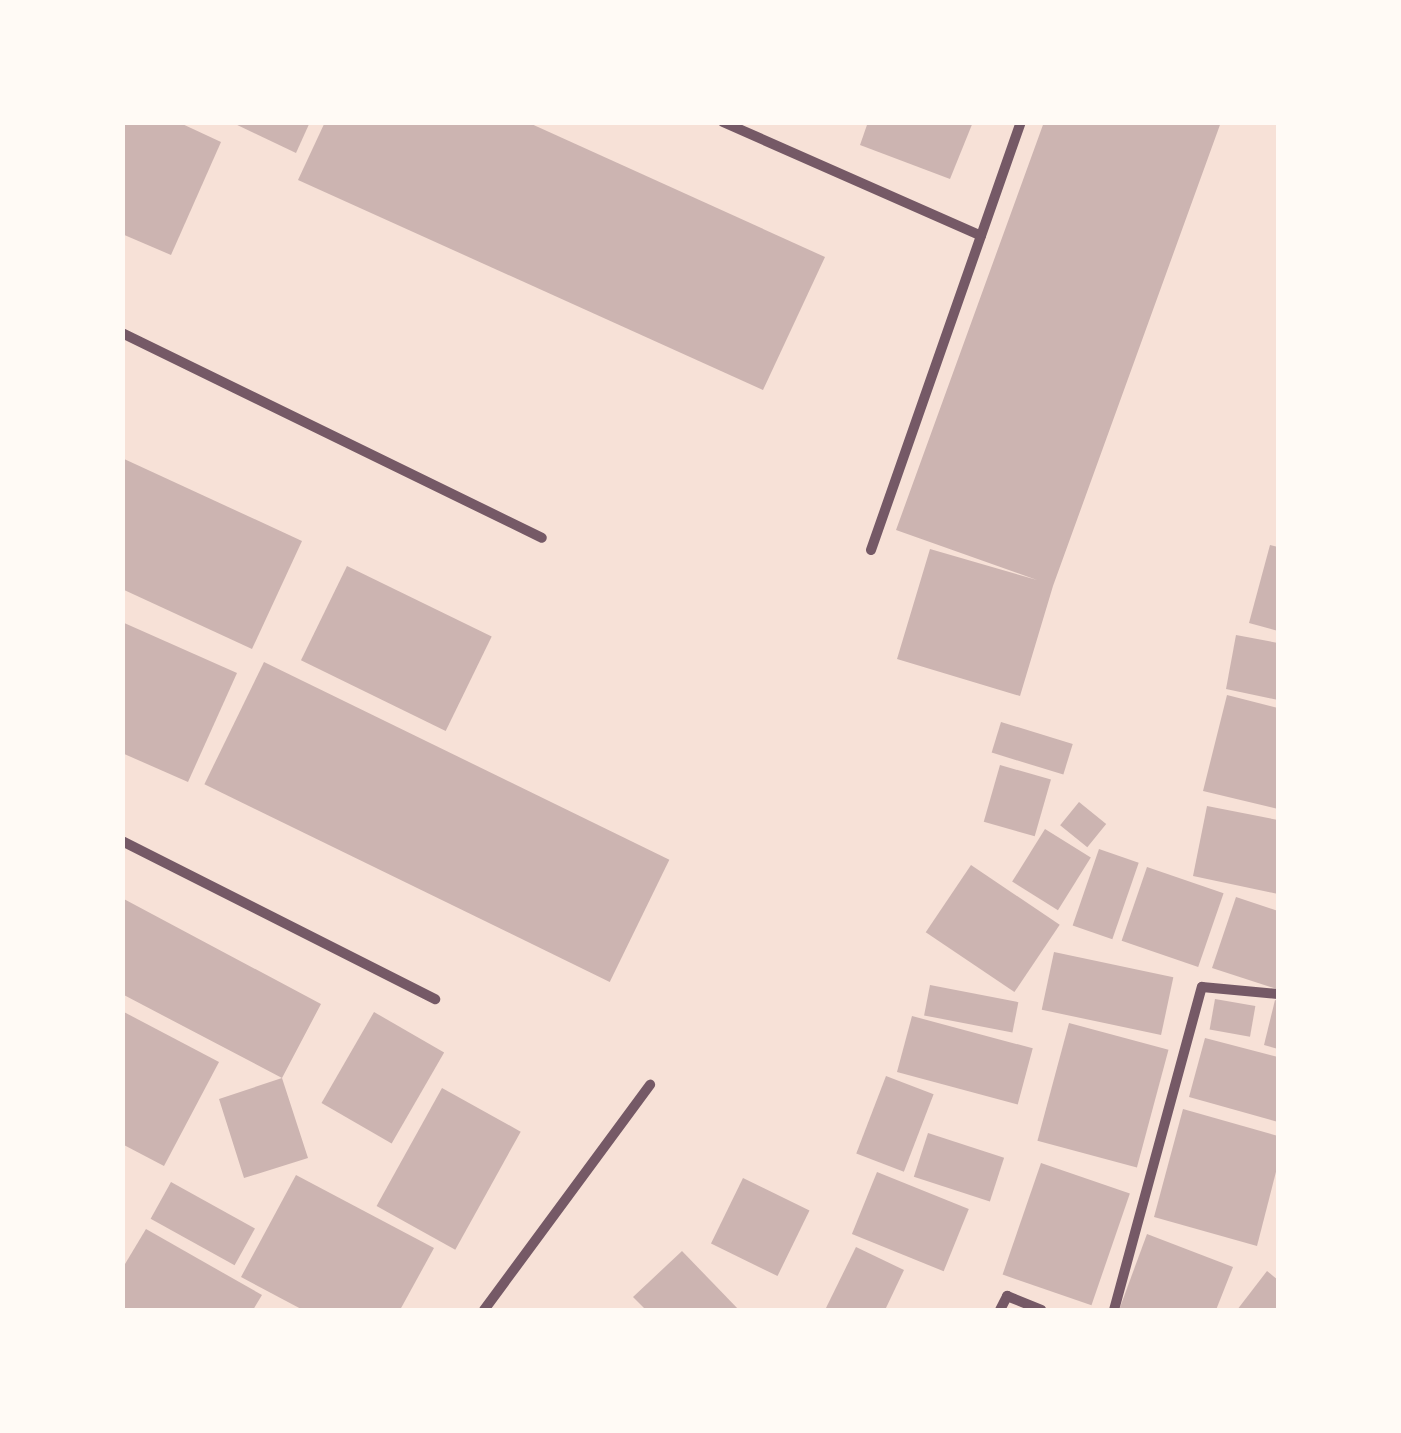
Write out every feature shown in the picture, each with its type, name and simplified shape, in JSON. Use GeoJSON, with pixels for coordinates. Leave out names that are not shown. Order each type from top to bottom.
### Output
{"type":"FeatureCollection","features":[{"type":"Feature","properties":{"kind":"street"},"geometry":{"type":"LineString","coordinates":[[724,122],[981,236]]}},
{"type":"Feature","properties":{"kind":"street"},"geometry":{"type":"LineString","coordinates":[[870,550],[1021,122]]}},
{"type":"Feature","properties":{"kind":"street"},"geometry":{"type":"LineString","coordinates":[[122,332],[542,538]]}},
{"type":"Feature","properties":{"kind":"street"},"geometry":{"type":"LineString","coordinates":[[122,841],[435,999]]}},
{"type":"Feature","properties":{"kind":"street"},"geometry":{"type":"LineString","coordinates":[[1114,1310],[1202,986],[1278,994]]}},
{"type":"Feature","properties":{"kind":"street"},"geometry":{"type":"LineString","coordinates":[[484,1310],[650,1085]]}},
{"type":"Feature","properties":{"kind":"street"},"geometry":{"type":"LineString","coordinates":[[1000,1310],[1007,1296],[1041,1310]]}},
{"type":"Feature","properties":{"kind":"building"},"geometry":{"type":"Polygon","coordinates":[[[122,122],[178,122],[221,142],[171,255],[122,234],[122,122]]]}},
{"type":"Feature","properties":{"kind":"building"},"geometry":{"type":"Polygon","coordinates":[[[231,122],[310,122],[296,153],[231,122]]]}},
{"type":"Feature","properties":{"kind":"building"},"geometry":{"type":"Polygon","coordinates":[[[325,122],[527,122],[825,257],[763,390],[298,180],[325,122]]]}},
{"type":"Feature","properties":{"kind":"building"},"geometry":{"type":"Polygon","coordinates":[[[868,122],[973,122],[950,179],[860,145],[868,122]]]}},
{"type":"Feature","properties":{"kind":"building"},"geometry":{"type":"Polygon","coordinates":[[[1044,122],[1221,122],[1053,586],[1020,696],[897,659],[930,549],[1037,580],[896,530],[1044,122]]]}},
{"type":"Feature","properties":{"kind":"building"},"geometry":{"type":"Polygon","coordinates":[[[122,458],[302,541],[252,649],[122,589],[122,458]]]}},
{"type":"Feature","properties":{"kind":"building"},"geometry":{"type":"Polygon","coordinates":[[[1270,545],[1278,547],[1278,631],[1249,623],[1270,545]]]}},
{"type":"Feature","properties":{"kind":"building"},"geometry":{"type":"Polygon","coordinates":[[[347,566],[492,637],[446,731],[301,660],[347,566]]]}},
{"type":"Feature","properties":{"kind":"building"},"geometry":{"type":"Polygon","coordinates":[[[122,622],[237,673],[188,782],[122,753],[122,622]]]}},
{"type":"Feature","properties":{"kind":"building"},"geometry":{"type":"Polygon","coordinates":[[[1236,635],[1278,643],[1278,700],[1226,689],[1236,635]]]}},
{"type":"Feature","properties":{"kind":"building"},"geometry":{"type":"Polygon","coordinates":[[[264,662],[669,860],[610,982],[204,784],[264,662]]]}},
{"type":"Feature","properties":{"kind":"building"},"geometry":{"type":"Polygon","coordinates":[[[1227,695],[1278,708],[1278,809],[1203,791],[1227,695]]]}},
{"type":"Feature","properties":{"kind":"building"},"geometry":{"type":"Polygon","coordinates":[[[1001,722],[1073,744],[1063,775],[992,753],[1001,722]]]}},
{"type":"Feature","properties":{"kind":"building"},"geometry":{"type":"Polygon","coordinates":[[[1000,765],[1051,780],[1035,836],[984,822],[1000,765]]]}},
{"type":"Feature","properties":{"kind":"building"},"geometry":{"type":"Polygon","coordinates":[[[1079,802],[1106,824],[1087,847],[1060,825],[1079,802]]]}},
{"type":"Feature","properties":{"kind":"building"},"geometry":{"type":"Polygon","coordinates":[[[1207,806],[1278,820],[1278,894],[1193,876],[1207,806]]]}},
{"type":"Feature","properties":{"kind":"building"},"geometry":{"type":"Polygon","coordinates":[[[1045,829],[1091,858],[1058,910],[1012,882],[1045,829]]]}},
{"type":"Feature","properties":{"kind":"building"},"geometry":{"type":"Polygon","coordinates":[[[1099,849],[1139,863],[1112,939],[1073,926],[1099,849]]]}},
{"type":"Feature","properties":{"kind":"building"},"geometry":{"type":"Polygon","coordinates":[[[971,865],[1060,925],[1014,992],[926,932],[971,865]]]}},
{"type":"Feature","properties":{"kind":"building"},"geometry":{"type":"Polygon","coordinates":[[[1147,867],[1224,893],[1198,967],[1122,941],[1147,867]]]}},
{"type":"Feature","properties":{"kind":"building"},"geometry":{"type":"Polygon","coordinates":[[[1236,897],[1278,911],[1277,989],[1212,968],[1236,897]]]}},
{"type":"Feature","properties":{"kind":"building"},"geometry":{"type":"Polygon","coordinates":[[[122,898],[321,1004],[282,1078],[122,994],[122,898]]]}},
{"type":"Feature","properties":{"kind":"building"},"geometry":{"type":"Polygon","coordinates":[[[1054,952],[1173,977],[1161,1035],[1042,1010],[1054,952]]]}},
{"type":"Feature","properties":{"kind":"building"},"geometry":{"type":"Polygon","coordinates":[[[930,985],[1018,1002],[1012,1033],[924,1015],[930,985]]]}},
{"type":"Feature","properties":{"kind":"building"},"geometry":{"type":"Polygon","coordinates":[[[1215,999],[1255,1006],[1250,1037],[1210,1030],[1215,999]]]}},
{"type":"Feature","properties":{"kind":"building"},"geometry":{"type":"Polygon","coordinates":[[[1275,1000],[1278,1001],[1278,1049],[1264,1045],[1275,1000]]]}},
{"type":"Feature","properties":{"kind":"building"},"geometry":{"type":"Polygon","coordinates":[[[122,1011],[219,1062],[164,1166],[122,1144],[122,1011]]]}},
{"type":"Feature","properties":{"kind":"building"},"geometry":{"type":"Polygon","coordinates":[[[374,1012],[444,1052],[392,1143],[322,1103],[374,1012]]]}},
{"type":"Feature","properties":{"kind":"building"},"geometry":{"type":"Polygon","coordinates":[[[912,1016],[1033,1048],[1018,1104],[897,1072],[912,1016]]]}},
{"type":"Feature","properties":{"kind":"building"},"geometry":{"type":"Polygon","coordinates":[[[1069,1023],[1168,1050],[1137,1168],[1037,1141],[1069,1023]]]}},
{"type":"Feature","properties":{"kind":"building"},"geometry":{"type":"Polygon","coordinates":[[[1205,1038],[1278,1057],[1278,1122],[1189,1097],[1205,1038]]]}},
{"type":"Feature","properties":{"kind":"building"},"geometry":{"type":"Polygon","coordinates":[[[886,1076],[934,1094],[904,1172],[856,1153],[886,1076]]]}},
{"type":"Feature","properties":{"kind":"building"},"geometry":{"type":"Polygon","coordinates":[[[282,1078],[308,1158],[244,1178],[219,1099],[282,1078]]]}},
{"type":"Feature","properties":{"kind":"building"},"geometry":{"type":"Polygon","coordinates":[[[442,1088],[521,1132],[455,1250],[377,1206],[442,1088]]]}},
{"type":"Feature","properties":{"kind":"building"},"geometry":{"type":"Polygon","coordinates":[[[1183,1109],[1278,1136],[1278,1164],[1257,1246],[1154,1217],[1183,1109]]]}},
{"type":"Feature","properties":{"kind":"building"},"geometry":{"type":"Polygon","coordinates":[[[928,1133],[1004,1158],[990,1201],[914,1177],[928,1133]]]}},
{"type":"Feature","properties":{"kind":"building"},"geometry":{"type":"Polygon","coordinates":[[[1041,1163],[1130,1194],[1091,1305],[1003,1275],[1041,1163]]]}},
{"type":"Feature","properties":{"kind":"building"},"geometry":{"type":"Polygon","coordinates":[[[877,1172],[969,1209],[944,1271],[852,1234],[877,1172]]]}},
{"type":"Feature","properties":{"kind":"building"},"geometry":{"type":"Polygon","coordinates":[[[296,1175],[434,1248],[400,1310],[303,1310],[241,1277],[296,1175]]]}},
{"type":"Feature","properties":{"kind":"building"},"geometry":{"type":"Polygon","coordinates":[[[743,1178],[810,1210],[778,1276],[711,1244],[743,1178]]]}},
{"type":"Feature","properties":{"kind":"building"},"geometry":{"type":"Polygon","coordinates":[[[171,1182],[255,1229],[235,1265],[151,1219],[171,1182]]]}},
{"type":"Feature","properties":{"kind":"building"},"geometry":{"type":"Polygon","coordinates":[[[146,1229],[262,1295],[253,1310],[122,1310],[122,1269],[146,1229]]]}},
{"type":"Feature","properties":{"kind":"building"},"geometry":{"type":"Polygon","coordinates":[[[1147,1234],[1233,1267],[1216,1310],[1119,1310],[1147,1234]]]}},
{"type":"Feature","properties":{"kind":"building"},"geometry":{"type":"Polygon","coordinates":[[[856,1247],[904,1270],[885,1310],[825,1310],[856,1247]]]}},
{"type":"Feature","properties":{"kind":"building"},"geometry":{"type":"Polygon","coordinates":[[[682,1251],[739,1310],[646,1310],[633,1297],[682,1251]]]}},
{"type":"Feature","properties":{"kind":"building"},"geometry":{"type":"Polygon","coordinates":[[[1267,1271],[1278,1280],[1278,1310],[1237,1310],[1267,1271]]]}}]}
